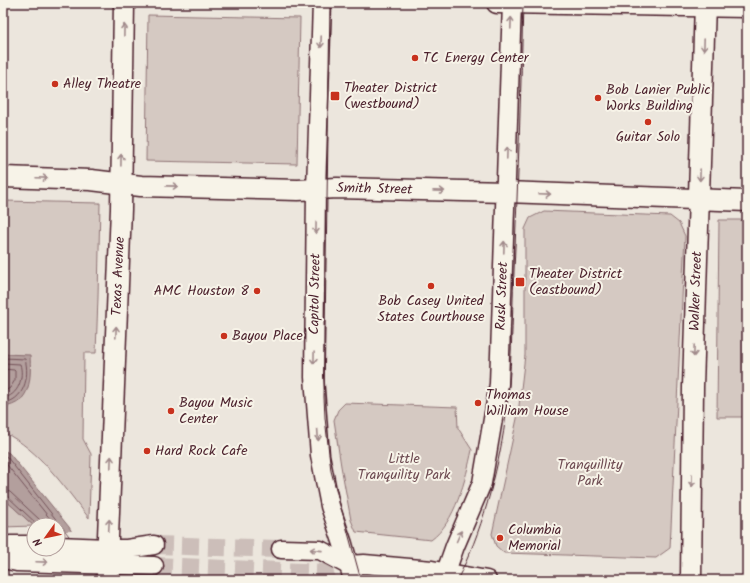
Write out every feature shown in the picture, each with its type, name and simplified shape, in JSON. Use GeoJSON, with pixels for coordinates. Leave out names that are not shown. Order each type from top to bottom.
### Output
{"type":"FeatureCollection","features":[{"type":"Feature","properties":{"kind":"main road","name":"Texas Avenue"},"geometry":{"type":"LineString","coordinates":[[108,564],[121,183],[124,3]]}},
{"type":"Feature","properties":{"kind":"main road"},"geometry":{"type":"LineString","coordinates":[[498,3],[705,4],[747,7]]}},
{"type":"Feature","properties":{"kind":"main road","name":"Walker Street"},"geometry":{"type":"LineString","coordinates":[[691,580],[693,387],[705,4]]}},
{"type":"Feature","properties":{"kind":"main road","name":"Smith Street"},"geometry":{"type":"LineString","coordinates":[[3,177],[91,180],[141,186],[506,192],[747,201]]}},
{"type":"Feature","properties":{"kind":"main road"},"geometry":{"type":"LineString","coordinates":[[3,548],[10,546],[26,546]]}},
{"type":"Feature","properties":{"kind":"main road"},"geometry":{"type":"LineString","coordinates":[[66,550],[108,564]]}},
{"type":"Feature","properties":{"kind":"street","name":"Capitol Street"},"geometry":{"type":"LineString","coordinates":[[322,3],[316,189],[314,376],[320,455],[330,506],[343,544],[350,572]]}},
{"type":"Feature","properties":{"kind":"street","name":"Rusk Street"},"geometry":{"type":"LineString","coordinates":[[444,576],[482,483],[499,384],[512,3]]}},
{"type":"Feature","properties":{"kind":"street"},"geometry":{"type":"LineString","coordinates":[[108,564],[127,549],[154,545]]}},
{"type":"Feature","properties":{"kind":"street"},"geometry":{"type":"LineString","coordinates":[[280,549],[320,550],[350,572],[364,564],[432,570],[444,576],[487,580]]}},
{"type":"Feature","properties":{"kind":"street"},"geometry":{"type":"LineString","coordinates":[[3,558],[17,562],[154,566]]}},
{"type":"Feature","properties":{"kind":"green space"},"geometry":{"type":"Polygon","coordinates":[[[148,15],[300,18],[297,164],[146,161],[148,15]]]}},
{"type":"Feature","properties":{"kind":"green space"},"geometry":{"type":"Polygon","coordinates":[[[3,201],[100,203],[96,353],[84,353],[83,439],[91,454],[89,518],[61,482],[40,459],[29,449],[3,432],[3,356],[5,345],[3,344],[3,201]]]}},
{"type":"Feature","properties":{"kind":"green space","name":"Tranquillity Park"},"geometry":{"type":"Polygon","coordinates":[[[544,211],[670,216],[679,223],[685,236],[670,548],[656,558],[504,553],[496,546],[492,534],[518,414],[525,355],[525,229],[530,218],[544,211]]]}},
{"type":"Feature","properties":{"kind":"green space"},"geometry":{"type":"Polygon","coordinates":[[[719,220],[747,220],[747,417],[717,417],[719,220]]]}},
{"type":"Feature","properties":{"kind":"green space","name":"Little Tranquility Park"},"geometry":{"type":"Polygon","coordinates":[[[345,403],[457,407],[458,428],[472,450],[463,486],[453,511],[447,523],[431,540],[356,532],[351,520],[334,420],[338,410],[345,403]]]}},
{"type":"Feature","properties":{"kind":"green space"},"geometry":{"type":"Polygon","coordinates":[[[3,498],[26,519],[26,526],[3,527],[3,498]]]}},
{"type":"Feature","properties":{"kind":"water"},"geometry":{"type":"Polygon","coordinates":[[[3,354],[30,355],[30,380],[25,395],[20,401],[13,405],[3,407],[3,354]]]}},
{"type":"Feature","properties":{"kind":"water"},"geometry":{"type":"Polygon","coordinates":[[[3,450],[9,453],[61,517],[26,517],[26,519],[3,498],[3,450]]]}},
{"type":"Feature","properties":{"kind":"water"},"geometry":{"type":"Polygon","coordinates":[[[66,523],[69,527],[100,580],[66,555],[66,523]]]}},
{"type":"Feature","properties":{"kind":"pier"},"geometry":{"type":"Polygon","coordinates":[[[66,531],[73,531],[102,580],[56,580],[46,557],[66,557],[66,531]]]}},
{"type":"Feature","properties":{"kind":"tunnel"},"geometry":{"type":"LineString","coordinates":[[154,545],[281,549]]}},
{"type":"Feature","properties":{"kind":"tunnel"},"geometry":{"type":"LineString","coordinates":[[154,566],[327,573],[348,565]]}},
{"type":"Feature","properties":{"kind":"tram line"},"geometry":{"type":"LineString","coordinates":[[330,3],[324,397],[325,418],[331,471],[361,580]]}},
{"type":"Feature","properties":{"kind":"tram line"},"geometry":{"type":"LineString","coordinates":[[457,580],[466,562],[481,523],[498,461],[505,422],[512,328],[523,3]]}},
{"type":"Feature","properties":{"kind":"place","name":"TC Energy Center"},"geometry":{"type":"Point","coordinates":[415,58]}},
{"type":"Feature","properties":{"kind":"place","name":"Alley Theatre"},"geometry":{"type":"Point","coordinates":[55,84]}},
{"type":"Feature","properties":{"kind":"place","name":"Theater District (westbound)"},"geometry":{"type":"Point","coordinates":[335,96]}},
{"type":"Feature","properties":{"kind":"place","name":"Bob Lanier Public Works Building"},"geometry":{"type":"Point","coordinates":[598,98]}},
{"type":"Feature","properties":{"kind":"place","name":"Guitar Solo"},"geometry":{"type":"Point","coordinates":[648,122]}},
{"type":"Feature","properties":{"kind":"place","name":"Theater District (eastbound)"},"geometry":{"type":"Point","coordinates":[520,282]}},
{"type":"Feature","properties":{"kind":"place","name":"Bob Casey United States Courthouse"},"geometry":{"type":"Point","coordinates":[431,286]}},
{"type":"Feature","properties":{"kind":"place","name":"AMC Houston 8"},"geometry":{"type":"Point","coordinates":[257,291]}},
{"type":"Feature","properties":{"kind":"place","name":"Bayou Place"},"geometry":{"type":"Point","coordinates":[224,336]}},
{"type":"Feature","properties":{"kind":"place","name":"Thomas William House"},"geometry":{"type":"Point","coordinates":[478,403]}},
{"type":"Feature","properties":{"kind":"place","name":"Bayou Music Center"},"geometry":{"type":"Point","coordinates":[171,411]}},
{"type":"Feature","properties":{"kind":"place","name":"Hard Rock Cafe"},"geometry":{"type":"Point","coordinates":[147,451]}},
{"type":"Feature","properties":{"kind":"place","name":"Columbia Memorial"},"geometry":{"type":"Point","coordinates":[500,538]}}]}
